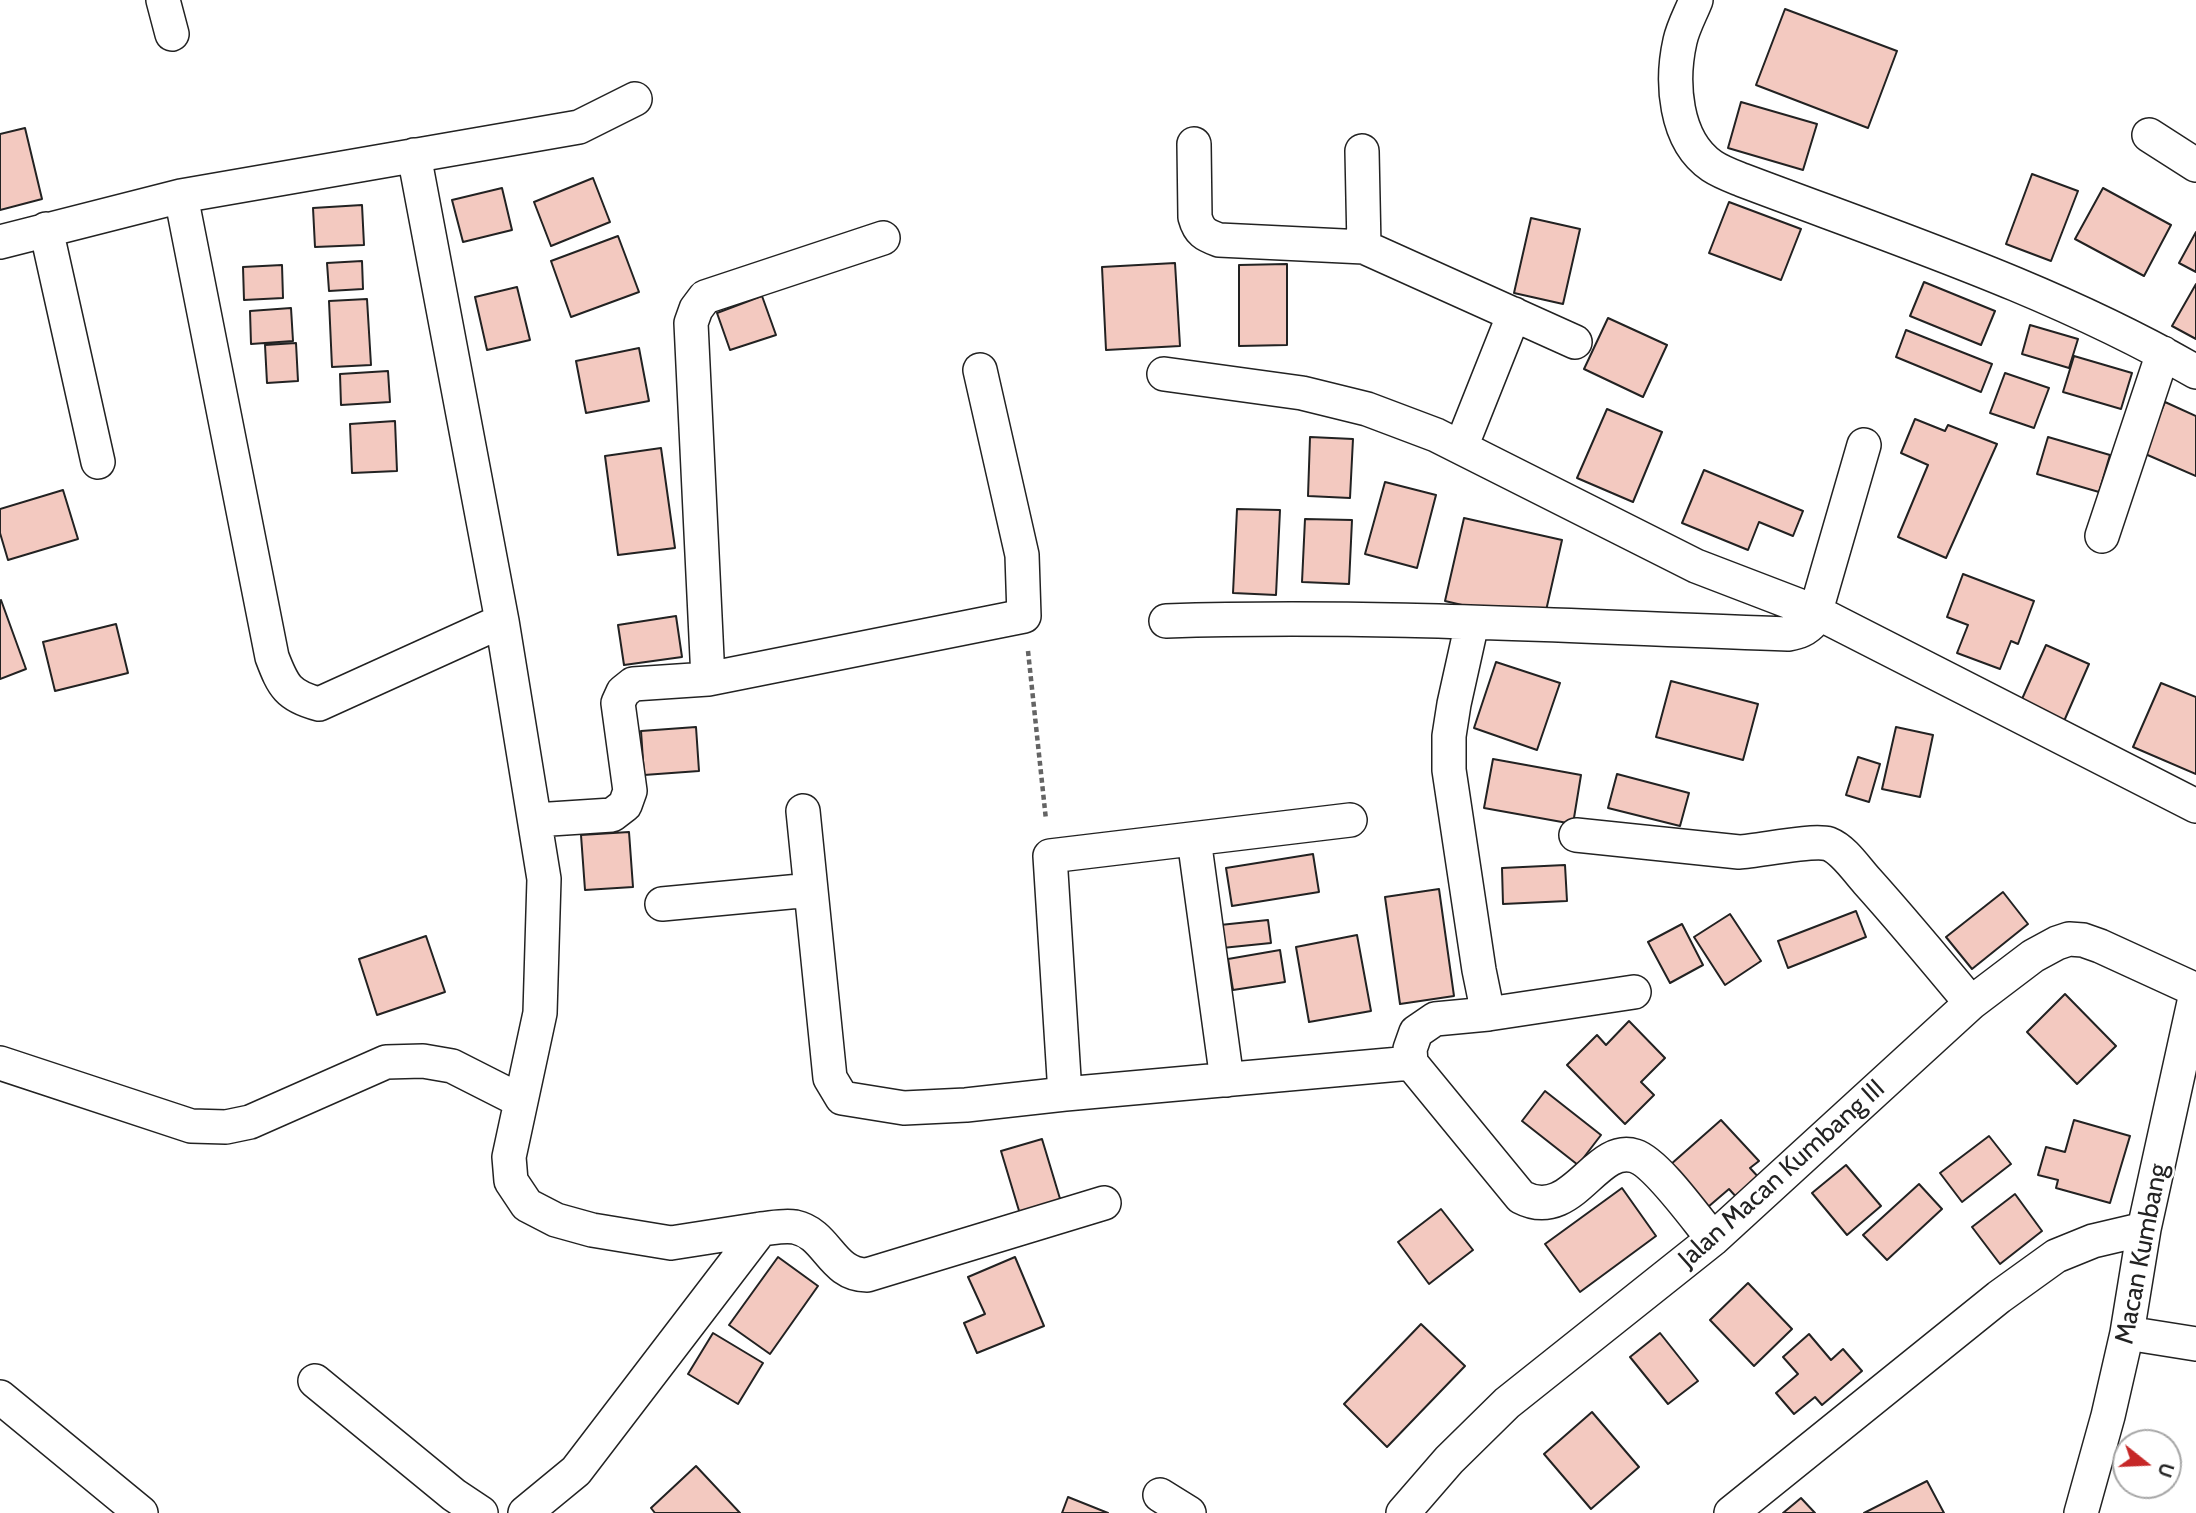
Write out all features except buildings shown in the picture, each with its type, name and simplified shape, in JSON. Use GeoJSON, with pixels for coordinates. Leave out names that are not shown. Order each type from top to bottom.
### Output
{"type":"FeatureCollection","features":[{"type":"Feature","properties":{"kind":"street"},"geometry":{"type":"LineString","coordinates":[[163,0],[172,34]]}},
{"type":"Feature","properties":{"kind":"street"},"geometry":{"type":"LineString","coordinates":[[1696,0],[1680,40],[1676,77],[1679,116],[1692,145],[1711,165],[1742,180],[2018,285],[2163,353],[2196,372]]}},
{"type":"Feature","properties":{"kind":"street"},"geometry":{"type":"LineString","coordinates":[[0,242],[181,196],[579,127],[635,99]]}},
{"type":"Feature","properties":{"kind":"street"},"geometry":{"type":"LineString","coordinates":[[2149,135],[2196,165]]}},
{"type":"Feature","properties":{"kind":"street"},"geometry":{"type":"LineString","coordinates":[[1194,144],[1195,217],[1203,234],[1219,240],[1364,247],[1575,342]]}},
{"type":"Feature","properties":{"kind":"street"},"geometry":{"type":"LineString","coordinates":[[1362,150],[1364,247]]}},
{"type":"Feature","properties":{"kind":"street"},"geometry":{"type":"LineString","coordinates":[[414,155],[502,621],[544,878],[540,1013],[509,1157],[511,1181],[527,1205],[556,1220],[592,1230],[671,1242],[786,1226],[803,1230],[814,1236],[839,1265],[857,1275],[867,1275],[1104,1203]]}},
{"type":"Feature","properties":{"kind":"street"},"geometry":{"type":"LineString","coordinates":[[181,196],[272,657],[281,682],[301,699],[319,704],[502,621]]}},
{"type":"Feature","properties":{"kind":"street"},"geometry":{"type":"LineString","coordinates":[[46,229],[98,462]]}},
{"type":"Feature","properties":{"kind":"street"},"geometry":{"type":"LineString","coordinates":[[708,678],[691,323],[696,309],[705,297],[883,238]]}},
{"type":"Feature","properties":{"kind":"street"},"geometry":{"type":"LineString","coordinates":[[1461,447],[1514,314]]}},
{"type":"Feature","properties":{"kind":"street"},"geometry":{"type":"LineString","coordinates":[[2102,536],[2163,353]]}},
{"type":"Feature","properties":{"kind":"street"},"geometry":{"type":"LineString","coordinates":[[535,820],[612,815],[625,804],[630,791],[618,703],[623,692],[633,684],[708,678],[1024,616],[1022,555],[980,370]]}},
{"type":"Feature","properties":{"kind":"street"},"geometry":{"type":"LineString","coordinates":[[1164,374],[1302,393],[1367,409],[1436,435],[1696,566],[1816,612],[2196,806]]}},
{"type":"Feature","properties":{"kind":"street"},"geometry":{"type":"LineString","coordinates":[[1166,621],[1396,618],[1788,634],[1804,630],[1810,626],[1816,612],[1864,445]]}},
{"type":"Feature","properties":{"kind":"street"},"geometry":{"type":"LineString","coordinates":[[1472,623],[1454,704],[1449,770],[1488,1014]]}},
{"type":"Feature","properties":{"kind":"street"},"geometry":{"type":"LineString","coordinates":[[803,811],[830,1078],[842,1098],[904,1108],[966,1105],[1411,1063]]}},
{"type":"Feature","properties":{"kind":"street"},"geometry":{"type":"LineString","coordinates":[[1065,1094],[1050,856],[1350,820]]}},
{"type":"Feature","properties":{"kind":"street"},"geometry":{"type":"LineString","coordinates":[[1576,835],[1739,852],[1814,842],[1830,845],[1841,851],[1971,1003]]}},
{"type":"Feature","properties":{"kind":"street"},"geometry":{"type":"LineString","coordinates":[[1194,839],[1227,1080]]}},
{"type":"Feature","properties":{"kind":"street"},"geometry":{"type":"LineString","coordinates":[[662,904],[811,890]]}},
{"type":"Feature","properties":{"kind":"street","name":"Jalan Macan Kumbang III"},"geometry":{"type":"LineString","coordinates":[[1403,1513],[1449,1460],[1507,1404],[1713,1239],[1971,1003],[2033,957],[2057,943],[2069,939],[2083,940],[2196,991]]}},
{"type":"Feature","properties":{"kind":"street","name":"Macan Kumbang"},"geometry":{"type":"LineString","coordinates":[[2081,1513],[2108,1416],[2127,1333],[2144,1229],[2196,991]]}},
{"type":"Feature","properties":{"kind":"street"},"geometry":{"type":"LineString","coordinates":[[1634,992],[1488,1014],[1435,1019],[1416,1032],[1410,1049],[1411,1063],[1521,1197],[1547,1203],[1561,1198],[1607,1161],[1617,1156],[1636,1156],[1655,1170],[1713,1239]]}},
{"type":"Feature","properties":{"kind":"street"},"geometry":{"type":"LineString","coordinates":[[0,1063],[191,1126],[226,1127],[250,1122],[386,1062],[424,1060],[452,1066],[521,1101]]}},
{"type":"Feature","properties":{"kind":"street"},"geometry":{"type":"LineString","coordinates":[[525,1513],[576,1472],[761,1229]]}},
{"type":"Feature","properties":{"kind":"street"},"geometry":{"type":"LineString","coordinates":[[1731,1513],[1988,1306],[2056,1256],[2093,1241],[2144,1229]]}},
{"type":"Feature","properties":{"kind":"street"},"geometry":{"type":"LineString","coordinates":[[2127,1333],[2196,1344]]}},
{"type":"Feature","properties":{"kind":"street"},"geometry":{"type":"LineString","coordinates":[[315,1381],[457,1507]]}},
{"type":"Feature","properties":{"kind":"street"},"geometry":{"type":"LineString","coordinates":[[0,1397],[141,1513]]}},
{"type":"Feature","properties":{"kind":"street"},"geometry":{"type":"LineString","coordinates":[[1160,1495],[1189,1513]]}},
{"type":"Feature","properties":{"kind":"path"},"geometry":{"type":"LineString","coordinates":[[1024,616],[1050,856]]}}]}
